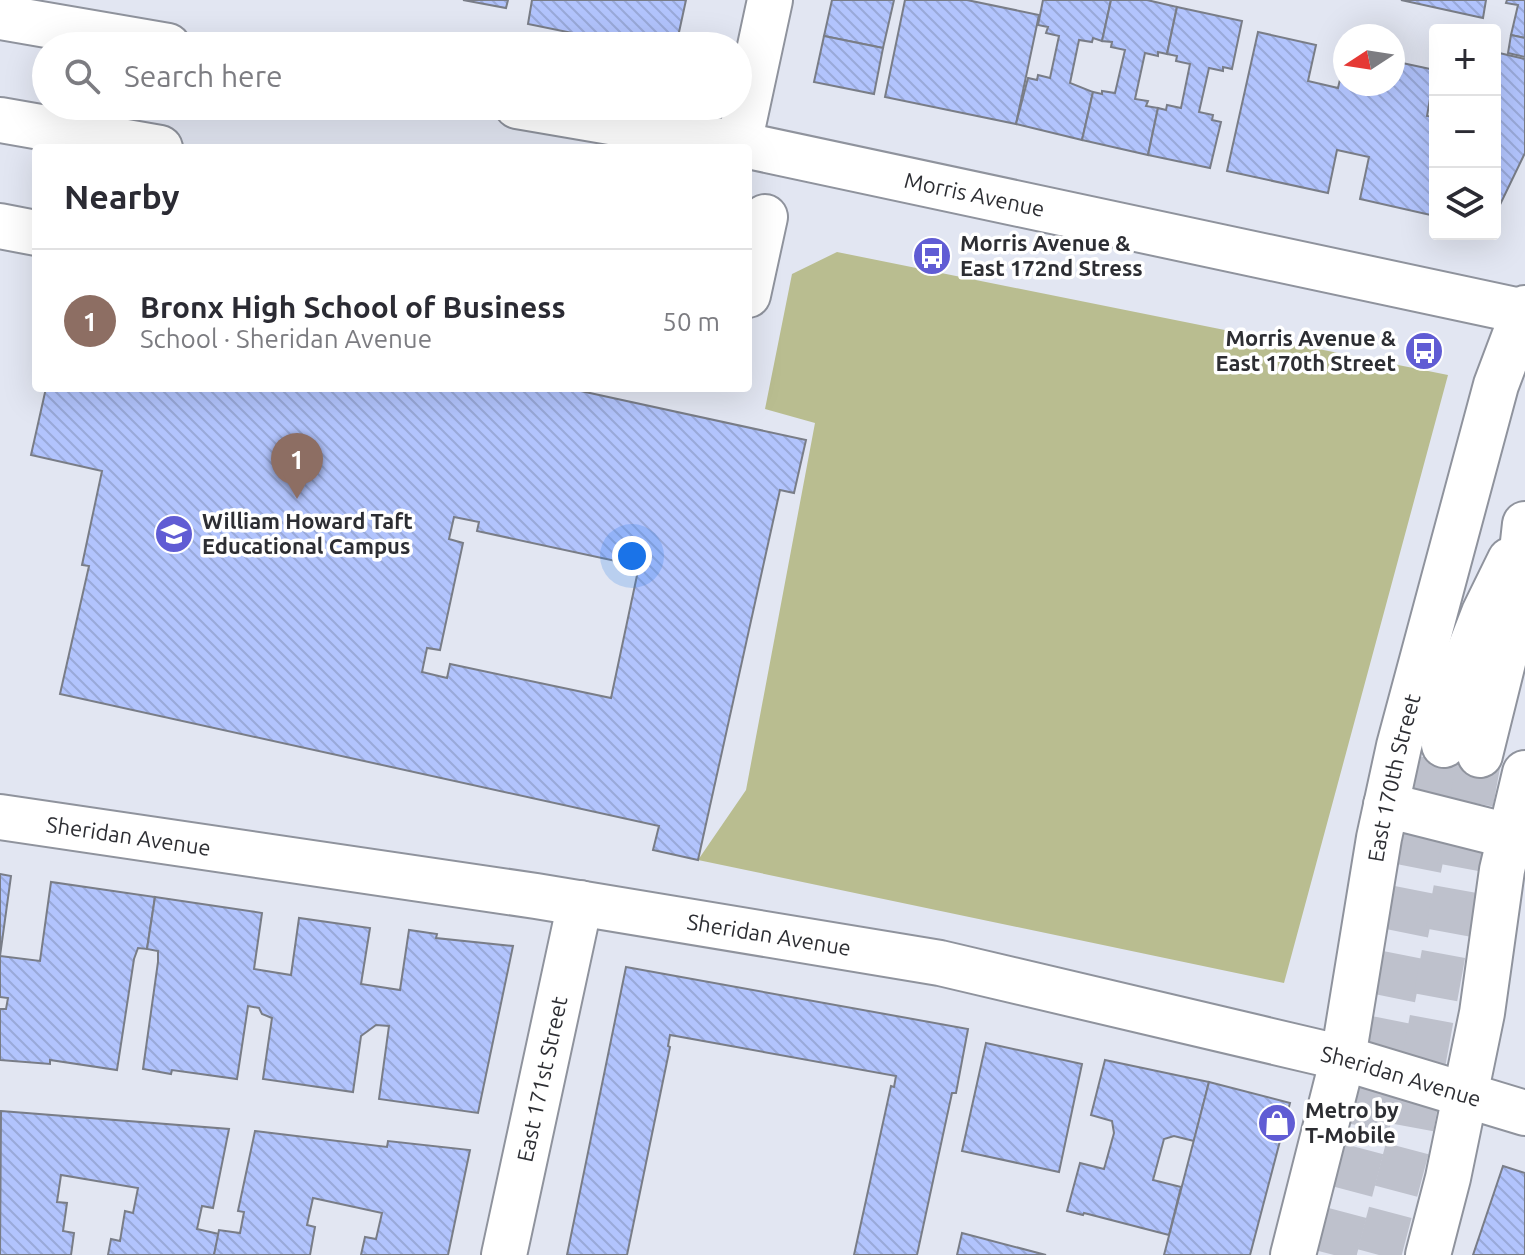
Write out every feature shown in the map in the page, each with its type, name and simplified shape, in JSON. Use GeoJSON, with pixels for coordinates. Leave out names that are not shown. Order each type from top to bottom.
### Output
{"type":"FeatureCollection","features":[{"type":"Feature","properties":{"kind":"street"},"geometry":{"type":"LineString","coordinates":[[752,84],[770,0]]}},
{"type":"Feature","properties":{"kind":"street"},"geometry":{"type":"LineString","coordinates":[[0,17],[87,32]]}},
{"type":"Feature","properties":{"kind":"street"},"geometry":{"type":"LineString","coordinates":[[0,120],[137,144]]}},
{"type":"Feature","properties":{"kind":"street","name":"Morris Avenue"},"geometry":{"type":"LineString","coordinates":[[599,120],[739,144]]}},
{"type":"Feature","properties":{"kind":"street"},"geometry":{"type":"LineString","coordinates":[[739,144],[744,120]]}},
{"type":"Feature","properties":{"kind":"street","name":"Morris Avenue"},"geometry":{"type":"LineString","coordinates":[[752,147],[1524,311]]}},
{"type":"Feature","properties":{"kind":"street"},"geometry":{"type":"LineString","coordinates":[[752,275],[765,217]]}},
{"type":"Feature","properties":{"kind":"street"},"geometry":{"type":"LineString","coordinates":[[0,226],[32,232]]}},
{"type":"Feature","properties":{"kind":"street","name":"East 170th Street"},"geometry":{"type":"LineString","coordinates":[[1293,1255],[1343,1058],[1399,746],[1496,385],[1524,311]]}},
{"type":"Feature","properties":{"kind":"street","name":"East 170th Street"},"geometry":{"type":"LineString","coordinates":[[1462,750],[1463,667],[1484,613],[1524,528]]}},
{"type":"Feature","properties":{"kind":"street"},"geometry":{"type":"LineString","coordinates":[[1428,1255],[1482,1013],[1509,836],[1525,773]]}},
{"type":"Feature","properties":{"kind":"street"},"geometry":{"type":"LineString","coordinates":[[1386,805],[1509,836]]}},
{"type":"Feature","properties":{"kind":"street","name":"Sheridan Avenue"},"geometry":{"type":"LineString","coordinates":[[0,817],[580,903],[940,963],[1343,1058],[1525,1113]]}},
{"type":"Feature","properties":{"kind":"street","name":"East 171st Street"},"geometry":{"type":"LineString","coordinates":[[504,1255],[580,903]]}},
{"type":"Feature","properties":{"kind":"green space"},"geometry":{"type":"Polygon","coordinates":[[[837,252],[1448,375],[1284,983],[698,860],[746,790],[815,423],[765,409],[792,274],[837,252]]]}},
{"type":"Feature","properties":{"kind":"building"},"geometry":{"type":"Polygon","coordinates":[[[463,0],[508,0],[506,8],[463,0]]]}},
{"type":"Feature","properties":{"kind":"building"},"geometry":{"type":"Polygon","coordinates":[[[532,0],[686,0],[679,32],[567,32],[528,24],[532,0]]]}},
{"type":"Feature","properties":{"kind":"building"},"geometry":{"type":"Polygon","coordinates":[[[832,0],[894,0],[883,48],[824,36],[832,0]]]}},
{"type":"Feature","properties":{"kind":"building"},"geometry":{"type":"Polygon","coordinates":[[[905,0],[967,0],[1039,15],[1016,124],[885,97],[905,0]]]}},
{"type":"Feature","properties":{"kind":"building"},"geometry":{"type":"Polygon","coordinates":[[[1043,0],[1111,0],[1102,41],[1093,38],[1092,42],[1079,40],[1070,83],[1093,92],[1082,140],[1016,124],[1028,78],[1037,80],[1038,75],[1050,78],[1059,36],[1046,33],[1048,27],[1038,25],[1043,0]]]}},
{"type":"Feature","properties":{"kind":"building"},"geometry":{"type":"Polygon","coordinates":[[[1111,0],[1147,0],[1177,7],[1167,54],[1158,52],[1158,56],[1145,53],[1135,99],[1148,101],[1146,106],[1158,108],[1148,155],[1082,140],[1093,92],[1115,93],[1125,50],[1111,47],[1112,42],[1102,41],[1111,0]]]}},
{"type":"Feature","properties":{"kind":"building"},"geometry":{"type":"Polygon","coordinates":[[[1401,0],[1486,0],[1483,18],[1401,0]]]}},
{"type":"Feature","properties":{"kind":"building"},"geometry":{"type":"Polygon","coordinates":[[[1507,0],[1525,0],[1525,38],[1511,35],[1518,5],[1506,3],[1507,0]]]}},
{"type":"Feature","properties":{"kind":"building"},"geometry":{"type":"Polygon","coordinates":[[[1177,7],[1242,21],[1232,69],[1209,68],[1199,112],[1213,115],[1212,120],[1221,122],[1210,168],[1148,155],[1158,108],[1166,110],[1167,105],[1181,108],[1190,64],[1176,61],[1177,56],[1167,54],[1177,7]]]}},
{"type":"Feature","properties":{"kind":"building"},"geometry":{"type":"Polygon","coordinates":[[[1258,32],[1316,45],[1308,81],[1333,87],[1333,96],[1405,96],[1405,64],[1429,69],[1429,215],[1360,199],[1369,157],[1337,150],[1328,193],[1227,171],[1258,32]]]}},
{"type":"Feature","properties":{"kind":"building"},"geometry":{"type":"Polygon","coordinates":[[[1511,35],[1525,38],[1525,57],[1508,53],[1511,35]]]}},
{"type":"Feature","properties":{"kind":"building"},"geometry":{"type":"Polygon","coordinates":[[[824,36],[883,48],[874,94],[814,82],[824,36]]]}},
{"type":"Feature","properties":{"kind":"building"},"geometry":{"type":"Polygon","coordinates":[[[1501,53],[1525,59],[1525,153],[1501,203],[1501,53]]]}},
{"type":"Feature","properties":{"kind":"building"},"geometry":{"type":"Polygon","coordinates":[[[45,392],[585,392],[806,440],[794,493],[780,490],[698,860],[653,850],[659,826],[60,694],[89,566],[82,565],[102,471],[31,455],[45,392]],[[454,517],[449,539],[463,543],[440,650],[427,648],[422,672],[447,678],[450,664],[611,698],[639,566],[477,531],[479,522],[454,517]]]}},
{"type":"Feature","properties":{"kind":"building"},"geometry":{"type":"Polygon","coordinates":[[[0,874],[11,876],[0,956],[0,874]]]}},
{"type":"Feature","properties":{"kind":"building"},"geometry":{"type":"Polygon","coordinates":[[[51,882],[155,897],[147,949],[138,948],[134,959],[117,1070],[50,1060],[50,1064],[0,1060],[0,1009],[6,1009],[8,998],[0,997],[0,956],[40,961],[51,882]]]}},
{"type":"Feature","properties":{"kind":"building"},"geometry":{"type":"Polygon","coordinates":[[[155,897],[262,913],[254,969],[291,975],[299,918],[370,928],[361,984],[400,990],[409,930],[437,934],[436,938],[513,946],[478,1113],[379,1099],[389,1026],[376,1025],[361,1036],[353,1092],[263,1079],[272,1018],[262,1014],[259,1008],[248,1006],[237,1079],[143,1069],[158,962],[158,951],[147,949],[155,897]]]}},
{"type":"Feature","properties":{"kind":"building"},"geometry":{"type":"Polygon","coordinates":[[[626,967],[968,1029],[917,1255],[854,1255],[891,1086],[894,1087],[896,1076],[670,1035],[627,1255],[567,1255],[626,967]]]}},
{"type":"Feature","properties":{"kind":"building"},"geometry":{"type":"Polygon","coordinates":[[[986,1043],[1082,1064],[1059,1172],[962,1151],[986,1043]]]}},
{"type":"Feature","properties":{"kind":"building"},"geometry":{"type":"Polygon","coordinates":[[[1105,1060],[1209,1082],[1194,1141],[1174,1136],[1164,1139],[1153,1180],[1181,1187],[1169,1235],[1067,1211],[1080,1163],[1104,1169],[1114,1133],[1112,1121],[1091,1115],[1105,1060]]]}},
{"type":"Feature","properties":{"kind":"building"},"geometry":{"type":"Polygon","coordinates":[[[1209,1082],[1290,1103],[1250,1255],[1164,1255],[1209,1082]]]}},
{"type":"Feature","properties":{"kind":"building"},"geometry":{"type":"Polygon","coordinates":[[[1,1111],[229,1129],[213,1208],[202,1206],[197,1229],[219,1234],[214,1255],[108,1255],[111,1239],[120,1241],[125,1211],[133,1213],[138,1188],[61,1175],[57,1202],[67,1203],[63,1231],[74,1233],[71,1255],[0,1255],[1,1111]]]}},
{"type":"Feature","properties":{"kind":"building"},"geometry":{"type":"Polygon","coordinates":[[[255,1131],[387,1147],[388,1141],[470,1150],[448,1255],[361,1255],[365,1237],[376,1239],[382,1213],[313,1198],[307,1225],[315,1227],[310,1255],[214,1255],[219,1230],[240,1233],[244,1212],[238,1211],[255,1131]]]}},
{"type":"Feature","properties":{"kind":"building"},"geometry":{"type":"Polygon","coordinates":[[[1503,1166],[1525,1173],[1525,1255],[1473,1255],[1503,1166]]]}},
{"type":"Feature","properties":{"kind":"building"},"geometry":{"type":"Polygon","coordinates":[[[962,1233],[1046,1255],[957,1255],[962,1233]]]}},
{"type":"Feature","properties":{"kind":"tunnel"},"geometry":{"type":"LineString","coordinates":[[1334,1255],[1367,1130],[1444,745]]}},
{"type":"Feature","properties":{"kind":"tunnel"},"geometry":{"type":"LineString","coordinates":[[1379,1255],[1409,1142],[1480,755]]}},
{"type":"Feature","properties":{"kind":"place","name":"Morris Avenue & East 172nd Stress"},"geometry":{"type":"Point","coordinates":[932,256]}},
{"type":"Feature","properties":{"kind":"place","name":"Morris Avenue & East 170th Street"},"geometry":{"type":"Point","coordinates":[1424,351]}},
{"type":"Feature","properties":{"kind":"place","name":"Bronx High School of Business"},"geometry":{"type":"Point","coordinates":[297,499]}},
{"type":"Feature","properties":{"kind":"place","name":"William Howard Taft Educational Campus"},"geometry":{"type":"Point","coordinates":[174,534]}},
{"type":"Feature","properties":{"kind":"place","name":"Metro by T-Mobile"},"geometry":{"type":"Point","coordinates":[1277,1123]}}]}
